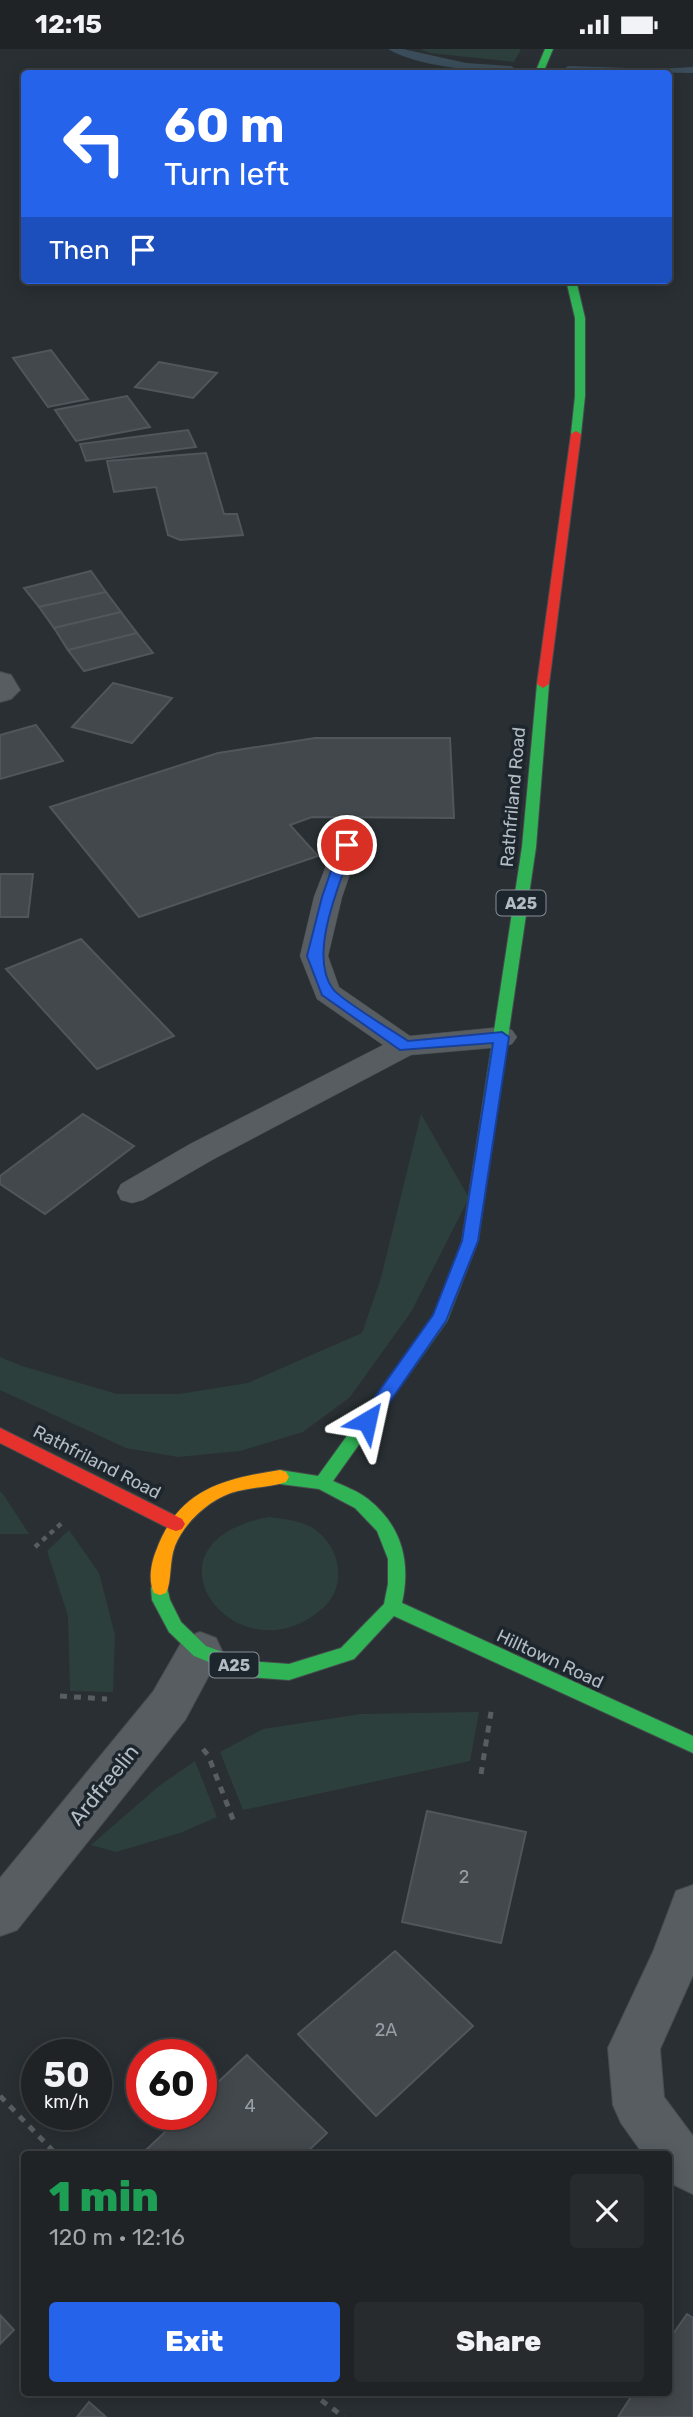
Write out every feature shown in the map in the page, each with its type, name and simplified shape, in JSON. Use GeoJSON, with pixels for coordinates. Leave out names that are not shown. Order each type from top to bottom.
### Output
{"type":"FeatureCollection","features":[{"type":"Feature","properties":{"kind":"main road"},"geometry":{"type":"LineString","coordinates":[[540,70],[549,49]]}},
{"type":"Feature","properties":{"kind":"main road","name":"Rathfriland Road"},"geometry":{"type":"LineString","coordinates":[[322,1483],[440,1317],[470,1241],[529,847],[542,688],[580,396],[580,318],[572,284]]}},
{"type":"Feature","properties":{"kind":"main road","name":"Rathfriland Road"},"geometry":{"type":"LineString","coordinates":[[0,1435],[176,1524]]}},
{"type":"Feature","properties":{"kind":"main road","name":"A25"},"geometry":{"type":"LineString","coordinates":[[280,1477],[322,1483],[360,1503],[384,1527],[397,1559],[397,1584],[392,1607],[347,1654],[289,1672],[246,1669],[200,1651],[175,1627],[161,1600],[158,1570],[176,1524],[196,1505],[227,1487],[280,1477]]}},
{"type":"Feature","properties":{"kind":"main road","name":"Hilltown Road"},"geometry":{"type":"LineString","coordinates":[[392,1607],[693,1745]]}},
{"type":"Feature","properties":{"kind":"street"},"geometry":{"type":"LineString","coordinates":[[0,681],[5,690],[0,693]]}},
{"type":"Feature","properties":{"kind":"street","name":"Ardfreelin"},"geometry":{"type":"LineString","coordinates":[[0,1914],[169,1706],[200,1651]]}},
{"type":"Feature","properties":{"kind":"street"},"geometry":{"type":"LineString","coordinates":[[672,2151],[639,2105],[634,2048],[677,1955],[693,1907]]}},
{"type":"Feature","properties":{"kind":"street"},"geometry":{"type":"LineString","coordinates":[[672,2152],[693,2168]]}},
{"type":"Feature","properties":{"kind":"lane"},"geometry":{"type":"LineString","coordinates":[[347,845],[328,897],[314,956],[327,992],[405,1047]]}},
{"type":"Feature","properties":{"kind":"lane"},"geometry":{"type":"LineString","coordinates":[[132,1192],[201,1152],[405,1047],[502,1037]]}},
{"type":"Feature","properties":{"kind":"path"},"geometry":{"type":"LineString","coordinates":[[481,1774],[501,1657]]}},
{"type":"Feature","properties":{"kind":"path"},"geometry":{"type":"LineString","coordinates":[[169,1706],[208,1755],[234,1822]]}},
{"type":"Feature","properties":{"kind":"path"},"geometry":{"type":"LineString","coordinates":[[0,2096],[52,2151]]}},
{"type":"Feature","properties":{"kind":"path"},"geometry":{"type":"LineString","coordinates":[[315,2396],[344,2417]]}},
{"type":"Feature","properties":{"kind":"shaded area"},"geometry":{"type":"Polygon","coordinates":[[[420,49],[521,49],[514,62],[430,53],[420,49]]]}},
{"type":"Feature","properties":{"kind":"shaded area"},"geometry":{"type":"Polygon","coordinates":[[[421,1114],[469,1198],[411,1312],[350,1397],[303,1432],[240,1451],[178,1457],[126,1448],[0,1390],[0,1357],[117,1394],[179,1394],[248,1383],[362,1333],[381,1278],[421,1114]]]}},
{"type":"Feature","properties":{"kind":"shaded area"},"geometry":{"type":"Polygon","coordinates":[[[0,1492],[3,1494],[29,1534],[0,1534],[0,1492]]]}},
{"type":"Feature","properties":{"kind":"shaded area"},"geometry":{"type":"Polygon","coordinates":[[[269,1517],[301,1523],[321,1534],[334,1554],[338,1577],[331,1599],[323,1608],[291,1627],[259,1630],[232,1619],[212,1601],[202,1577],[206,1553],[228,1531],[269,1517]]]}},
{"type":"Feature","properties":{"kind":"shaded area"},"geometry":{"type":"Polygon","coordinates":[[[69,1530],[99,1573],[115,1635],[113,1692],[70,1691],[68,1616],[47,1551],[69,1530]]]}},
{"type":"Feature","properties":{"kind":"shaded area"},"geometry":{"type":"Polygon","coordinates":[[[479,1712],[470,1761],[243,1810],[220,1752],[263,1729],[361,1714],[479,1712]]]}},
{"type":"Feature","properties":{"kind":"shaded area"},"geometry":{"type":"Polygon","coordinates":[[[195,1761],[217,1817],[180,1833],[116,1852],[91,1845],[159,1786],[195,1761]]]}},
{"type":"Feature","properties":{"kind":"building"},"geometry":{"type":"Polygon","coordinates":[[[51,350],[88,399],[48,407],[13,358],[51,350]]]}},
{"type":"Feature","properties":{"kind":"building"},"geometry":{"type":"Polygon","coordinates":[[[159,362],[217,373],[193,398],[135,387],[159,362]]]}},
{"type":"Feature","properties":{"kind":"building"},"geometry":{"type":"Polygon","coordinates":[[[127,396],[150,427],[76,441],[55,410],[127,396]]]}},
{"type":"Feature","properties":{"kind":"building"},"geometry":{"type":"Polygon","coordinates":[[[188,430],[196,447],[86,461],[80,444],[188,430]]]}},
{"type":"Feature","properties":{"kind":"building"},"geometry":{"type":"Polygon","coordinates":[[[206,453],[224,514],[237,514],[243,535],[180,540],[168,535],[156,487],[114,492],[107,461],[206,453]]]}},
{"type":"Feature","properties":{"kind":"building"},"geometry":{"type":"Polygon","coordinates":[[[91,571],[106,592],[39,607],[24,588],[91,571]]]}},
{"type":"Feature","properties":{"kind":"building"},"geometry":{"type":"Polygon","coordinates":[[[106,592],[121,612],[54,628],[39,607],[106,592]]]}},
{"type":"Feature","properties":{"kind":"building"},"geometry":{"type":"Polygon","coordinates":[[[121,612],[137,633],[68,650],[54,628],[121,612]]]}},
{"type":"Feature","properties":{"kind":"building"},"geometry":{"type":"Polygon","coordinates":[[[137,633],[153,653],[84,671],[68,650],[137,633]]]}},
{"type":"Feature","properties":{"kind":"building"},"geometry":{"type":"Polygon","coordinates":[[[113,683],[172,698],[132,743],[72,727],[113,683]]]}},
{"type":"Feature","properties":{"kind":"building"},"geometry":{"type":"Polygon","coordinates":[[[36,725],[63,761],[0,779],[0,735],[36,725]]]}},
{"type":"Feature","properties":{"kind":"building"},"geometry":{"type":"Polygon","coordinates":[[[315,738],[450,738],[454,818],[312,817],[290,825],[318,856],[139,917],[50,807],[218,753],[315,738]]]}},
{"type":"Feature","properties":{"kind":"building"},"geometry":{"type":"Polygon","coordinates":[[[0,874],[33,874],[28,917],[0,917],[0,874]]]}},
{"type":"Feature","properties":{"kind":"building"},"geometry":{"type":"Polygon","coordinates":[[[81,939],[174,1036],[97,1069],[6,969],[81,939]]]}},
{"type":"Feature","properties":{"kind":"building"},"geometry":{"type":"Polygon","coordinates":[[[83,1114],[134,1146],[45,1214],[0,1184],[0,1176],[83,1114]]]}},
{"type":"Feature","properties":{"kind":"building"},"geometry":{"type":"Polygon","coordinates":[[[427,1811],[526,1832],[501,1943],[402,1922],[427,1811]]]}},
{"type":"Feature","properties":{"kind":"building"},"geometry":{"type":"Polygon","coordinates":[[[395,1951],[473,2026],[376,2116],[298,2034],[395,1951]]]}},
{"type":"Feature","properties":{"kind":"building"},"geometry":{"type":"Polygon","coordinates":[[[247,2055],[327,2133],[308,2151],[146,2150],[167,2130],[217,2130],[217,2083],[247,2055]]]}},
{"type":"Feature","properties":{"kind":"building"},"geometry":{"type":"Polygon","coordinates":[[[687,2314],[693,2318],[693,2417],[618,2417],[631,2396],[672,2396],[672,2335],[687,2314]]]}},
{"type":"Feature","properties":{"kind":"building"},"geometry":{"type":"Polygon","coordinates":[[[0,2315],[14,2330],[0,2344],[0,2315]]]}},
{"type":"Feature","properties":{"kind":"building"},"geometry":{"type":"Polygon","coordinates":[[[89,2402],[106,2417],[77,2417],[89,2402]]]}},
{"type":"Feature","properties":{"kind":"waterway"},"geometry":{"type":"LineString","coordinates":[[393,49],[451,64],[511,69]]}},
{"type":"Feature","properties":{"kind":"waterway"},"geometry":{"type":"LineString","coordinates":[[569,69],[599,70]]}},
{"type":"Feature","properties":{"kind":"waterway"},"geometry":{"type":"LineString","coordinates":[[672,71],[693,70]]}},
{"type":"Feature","properties":{"kind":"traffic: fast"},"geometry":{"type":"LineString","coordinates":[[540,70],[549,49]]}},
{"type":"Feature","properties":{"kind":"traffic: fast"},"geometry":{"type":"LineString","coordinates":[[572,284],[580,318],[580,396],[576,434]]}},
{"type":"Feature","properties":{"kind":"traffic: fast"},"geometry":{"type":"LineString","coordinates":[[322,1483],[441,1317],[470,1241],[529,847],[543,684]]}},
{"type":"Feature","properties":{"kind":"traffic: fast"},"geometry":{"type":"LineString","coordinates":[[160,1588],[161,1600],[175,1627],[200,1651],[246,1669],[289,1672],[347,1654],[392,1607],[397,1584],[397,1559],[384,1527],[361,1503],[322,1483],[280,1477]]}},
{"type":"Feature","properties":{"kind":"traffic: fast"},"geometry":{"type":"LineString","coordinates":[[392,1607],[693,1745]]}},
{"type":"Feature","properties":{"kind":"traffic: slow"},"geometry":{"type":"LineString","coordinates":[[160,1588],[160,1572],[168,1541],[186,1514],[212,1494],[227,1487],[280,1477]]}},
{"type":"Feature","properties":{"kind":"traffic: jam"},"geometry":{"type":"LineString","coordinates":[[543,684],[576,434]]}},
{"type":"Feature","properties":{"kind":"traffic: jam"},"geometry":{"type":"LineString","coordinates":[[0,1435],[176,1524]]}},
{"type":"Feature","properties":{"kind":"route"},"geometry":{"type":"LineString","coordinates":[[347,845],[328,897],[314,956],[327,992],[405,1047],[502,1037],[470,1241],[440,1317],[367,1421]]}}]}
